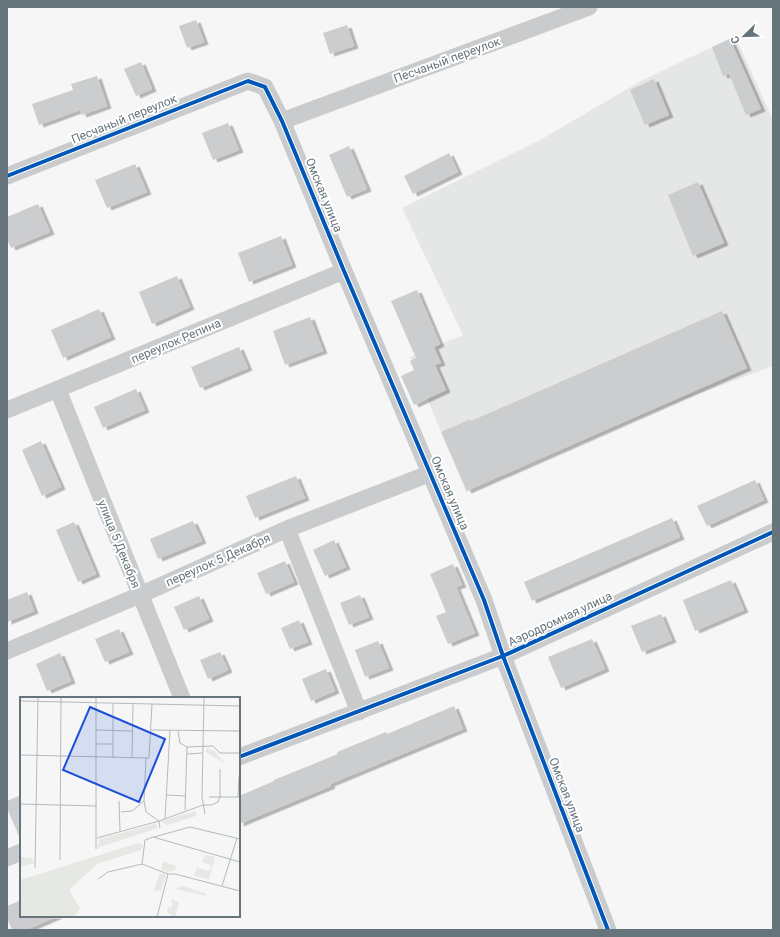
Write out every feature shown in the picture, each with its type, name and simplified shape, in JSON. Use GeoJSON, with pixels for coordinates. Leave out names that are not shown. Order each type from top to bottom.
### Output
{"type":"FeatureCollection","features":[{"type":"Feature","properties":{"kind":"street","name":"Песчаный переулок"},"geometry":{"type":"LineString","coordinates":[[282,120],[589,7]]}},
{"type":"Feature","properties":{"kind":"street","name":"Песчаный переулок"},"geometry":{"type":"LineString","coordinates":[[7,176],[248,81]]}},
{"type":"Feature","properties":{"kind":"street","name":"Омская улица"},"geometry":{"type":"LineString","coordinates":[[248,81],[265,88],[282,120],[344,271],[484,600],[502,656],[608,930]]}},
{"type":"Feature","properties":{"kind":"street","name":"переулок Репина"},"geometry":{"type":"LineString","coordinates":[[7,410],[344,271]]}},
{"type":"Feature","properties":{"kind":"street","name":"улица 5 Декабря"},"geometry":{"type":"LineString","coordinates":[[58,390],[182,697]]}},
{"type":"Feature","properties":{"kind":"street","name":"переулок 5 Декабря"},"geometry":{"type":"LineString","coordinates":[[7,651],[140,595],[287,529],[431,473]]}},
{"type":"Feature","properties":{"kind":"street"},"geometry":{"type":"LineString","coordinates":[[287,529],[359,712]]}},
{"type":"Feature","properties":{"kind":"street","name":"Аэродромная улица"},"geometry":{"type":"LineString","coordinates":[[240,757],[502,656],[773,532]]}},
{"type":"Feature","properties":{"kind":"street"},"geometry":{"type":"LineString","coordinates":[[7,858],[20,852]]}},
{"type":"Feature","properties":{"kind":"shaded area"},"geometry":{"type":"Polygon","coordinates":[[[735,36],[773,120],[773,366],[664,407],[466,492],[410,357],[463,335],[402,208],[540,140],[641,81],[735,36]]]}},
{"type":"Feature","properties":{"kind":"building"},"geometry":{"type":"Polygon","coordinates":[[[196,20],[204,42],[187,48],[179,26],[196,20]]]}},
{"type":"Feature","properties":{"kind":"building"},"geometry":{"type":"Polygon","coordinates":[[[347,25],[354,46],[330,54],[323,33],[347,25]]]}},
{"type":"Feature","properties":{"kind":"building"},"geometry":{"type":"Polygon","coordinates":[[[730,39],[761,109],[746,115],[729,74],[723,76],[712,47],[730,39]]]}},
{"type":"Feature","properties":{"kind":"building"},"geometry":{"type":"Polygon","coordinates":[[[141,62],[152,89],[136,96],[124,69],[141,62]]]}},
{"type":"Feature","properties":{"kind":"building"},"geometry":{"type":"Polygon","coordinates":[[[97,76],[107,106],[82,115],[80,110],[39,125],[32,104],[73,90],[71,84],[97,76]]]}},
{"type":"Feature","properties":{"kind":"building"},"geometry":{"type":"Polygon","coordinates":[[[654,79],[669,115],[645,125],[630,90],[654,79]]]}},
{"type":"Feature","properties":{"kind":"building"},"geometry":{"type":"Polygon","coordinates":[[[228,123],[239,150],[213,160],[202,133],[228,123]]]}},
{"type":"Feature","properties":{"kind":"building"},"geometry":{"type":"Polygon","coordinates":[[[349,146],[367,189],[347,197],[329,155],[349,146]]]}},
{"type":"Feature","properties":{"kind":"building"},"geometry":{"type":"Polygon","coordinates":[[[449,153],[458,172],[413,194],[404,176],[449,153]]]}},
{"type":"Feature","properties":{"kind":"building"},"geometry":{"type":"Polygon","coordinates":[[[135,164],[147,192],[107,208],[95,180],[135,164]]]}},
{"type":"Feature","properties":{"kind":"building"},"geometry":{"type":"Polygon","coordinates":[[[698,182],[724,243],[693,256],[668,195],[698,182]]]}},
{"type":"Feature","properties":{"kind":"building"},"geometry":{"type":"Polygon","coordinates":[[[38,204],[50,232],[11,248],[7,239],[7,217],[38,204]]]}},
{"type":"Feature","properties":{"kind":"building"},"geometry":{"type":"Polygon","coordinates":[[[281,236],[292,265],[249,282],[238,253],[281,236]]]}},
{"type":"Feature","properties":{"kind":"building"},"geometry":{"type":"Polygon","coordinates":[[[177,276],[190,307],[152,324],[139,292],[177,276]]]}},
{"type":"Feature","properties":{"kind":"building"},"geometry":{"type":"Polygon","coordinates":[[[417,290],[440,344],[434,347],[441,363],[435,365],[446,390],[414,405],[401,376],[414,370],[410,361],[416,358],[391,301],[417,290]]]}},
{"type":"Feature","properties":{"kind":"building"},"geometry":{"type":"Polygon","coordinates":[[[99,309],[111,337],[63,358],[51,330],[99,309]]]}},
{"type":"Feature","properties":{"kind":"building"},"geometry":{"type":"Polygon","coordinates":[[[722,311],[747,368],[467,491],[441,432],[471,419],[471,421],[722,311]]]}},
{"type":"Feature","properties":{"kind":"building"},"geometry":{"type":"Polygon","coordinates":[[[310,317],[323,351],[285,365],[273,331],[310,317]]]}},
{"type":"Feature","properties":{"kind":"building"},"geometry":{"type":"Polygon","coordinates":[[[239,347],[248,368],[200,388],[191,367],[239,347]]]}},
{"type":"Feature","properties":{"kind":"building"},"geometry":{"type":"Polygon","coordinates":[[[136,389],[145,410],[103,428],[94,407],[136,389]]]}},
{"type":"Feature","properties":{"kind":"building"},"geometry":{"type":"Polygon","coordinates":[[[41,441],[61,487],[42,496],[22,450],[41,441]]]}},
{"type":"Feature","properties":{"kind":"building"},"geometry":{"type":"Polygon","coordinates":[[[296,476],[305,498],[255,518],[246,496],[296,476]]]}},
{"type":"Feature","properties":{"kind":"building"},"geometry":{"type":"Polygon","coordinates":[[[755,480],[764,500],[707,526],[697,506],[755,480]]]}},
{"type":"Feature","properties":{"kind":"building"},"geometry":{"type":"Polygon","coordinates":[[[672,518],[680,537],[532,601],[524,582],[672,518]]]}},
{"type":"Feature","properties":{"kind":"building"},"geometry":{"type":"Polygon","coordinates":[[[193,521],[202,541],[158,559],[150,539],[193,521]]]}},
{"type":"Feature","properties":{"kind":"building"},"geometry":{"type":"Polygon","coordinates":[[[74,522],[96,574],[78,582],[56,530],[74,522]]]}},
{"type":"Feature","properties":{"kind":"building"},"geometry":{"type":"Polygon","coordinates":[[[334,540],[346,567],[325,576],[313,550],[334,540]]]}},
{"type":"Feature","properties":{"kind":"building"},"geometry":{"type":"Polygon","coordinates":[[[285,561],[294,582],[266,594],[257,573],[285,561]]]}},
{"type":"Feature","properties":{"kind":"building"},"geometry":{"type":"Polygon","coordinates":[[[453,564],[462,585],[456,587],[475,633],[448,644],[436,616],[446,612],[430,574],[453,564]]]}},
{"type":"Feature","properties":{"kind":"building"},"geometry":{"type":"Polygon","coordinates":[[[731,580],[744,610],[695,631],[683,600],[731,580]]]}},
{"type":"Feature","properties":{"kind":"building"},"geometry":{"type":"Polygon","coordinates":[[[27,592],[34,611],[7,622],[7,600],[27,592]]]}},
{"type":"Feature","properties":{"kind":"building"},"geometry":{"type":"Polygon","coordinates":[[[360,595],[369,617],[349,625],[340,603],[360,595]]]}},
{"type":"Feature","properties":{"kind":"building"},"geometry":{"type":"Polygon","coordinates":[[[199,596],[209,619],[184,630],[174,607],[199,596]]]}},
{"type":"Feature","properties":{"kind":"building"},"geometry":{"type":"Polygon","coordinates":[[[661,614],[672,640],[642,652],[631,626],[661,614]]]}},
{"type":"Feature","properties":{"kind":"building"},"geometry":{"type":"Polygon","coordinates":[[[299,620],[308,642],[290,649],[281,628],[299,620]]]}},
{"type":"Feature","properties":{"kind":"building"},"geometry":{"type":"Polygon","coordinates":[[[119,629],[129,652],[105,662],[95,639],[119,629]]]}},
{"type":"Feature","properties":{"kind":"building"},"geometry":{"type":"Polygon","coordinates":[[[592,639],[605,669],[561,688],[548,657],[592,639]]]}},
{"type":"Feature","properties":{"kind":"building"},"geometry":{"type":"Polygon","coordinates":[[[378,641],[389,668],[365,677],[355,650],[378,641]]]}},
{"type":"Feature","properties":{"kind":"building"},"geometry":{"type":"Polygon","coordinates":[[[220,652],[228,670],[208,679],[200,660],[220,652]]]}},
{"type":"Feature","properties":{"kind":"building"},"geometry":{"type":"Polygon","coordinates":[[[60,653],[71,681],[47,691],[36,664],[60,653]]]}},
{"type":"Feature","properties":{"kind":"building"},"geometry":{"type":"Polygon","coordinates":[[[326,669],[335,691],[311,701],[302,679],[326,669]]]}},
{"type":"Feature","properties":{"kind":"building"},"geometry":{"type":"Polygon","coordinates":[[[454,706],[463,729],[330,784],[331,786],[240,824],[240,796],[338,754],[337,752],[386,732],[387,734],[454,706]]]}},
{"type":"Feature","properties":{"kind":"building"},"geometry":{"type":"Polygon","coordinates":[[[20,795],[20,839],[7,808],[7,801],[20,795]]]}},
{"type":"Feature","properties":{"kind":"building"},"geometry":{"type":"Polygon","coordinates":[[[20,900],[20,917],[56,917],[26,930],[12,930],[7,918],[7,906],[20,900]]]}},
{"type":"Feature","properties":{"kind":"cycle path"},"geometry":{"type":"LineString","coordinates":[[7,176],[248,81],[265,87],[282,121],[484,600],[503,656],[608,930]]}},
{"type":"Feature","properties":{"kind":"cycle path"},"geometry":{"type":"LineString","coordinates":[[240,757],[503,656],[773,532]]}}]}
